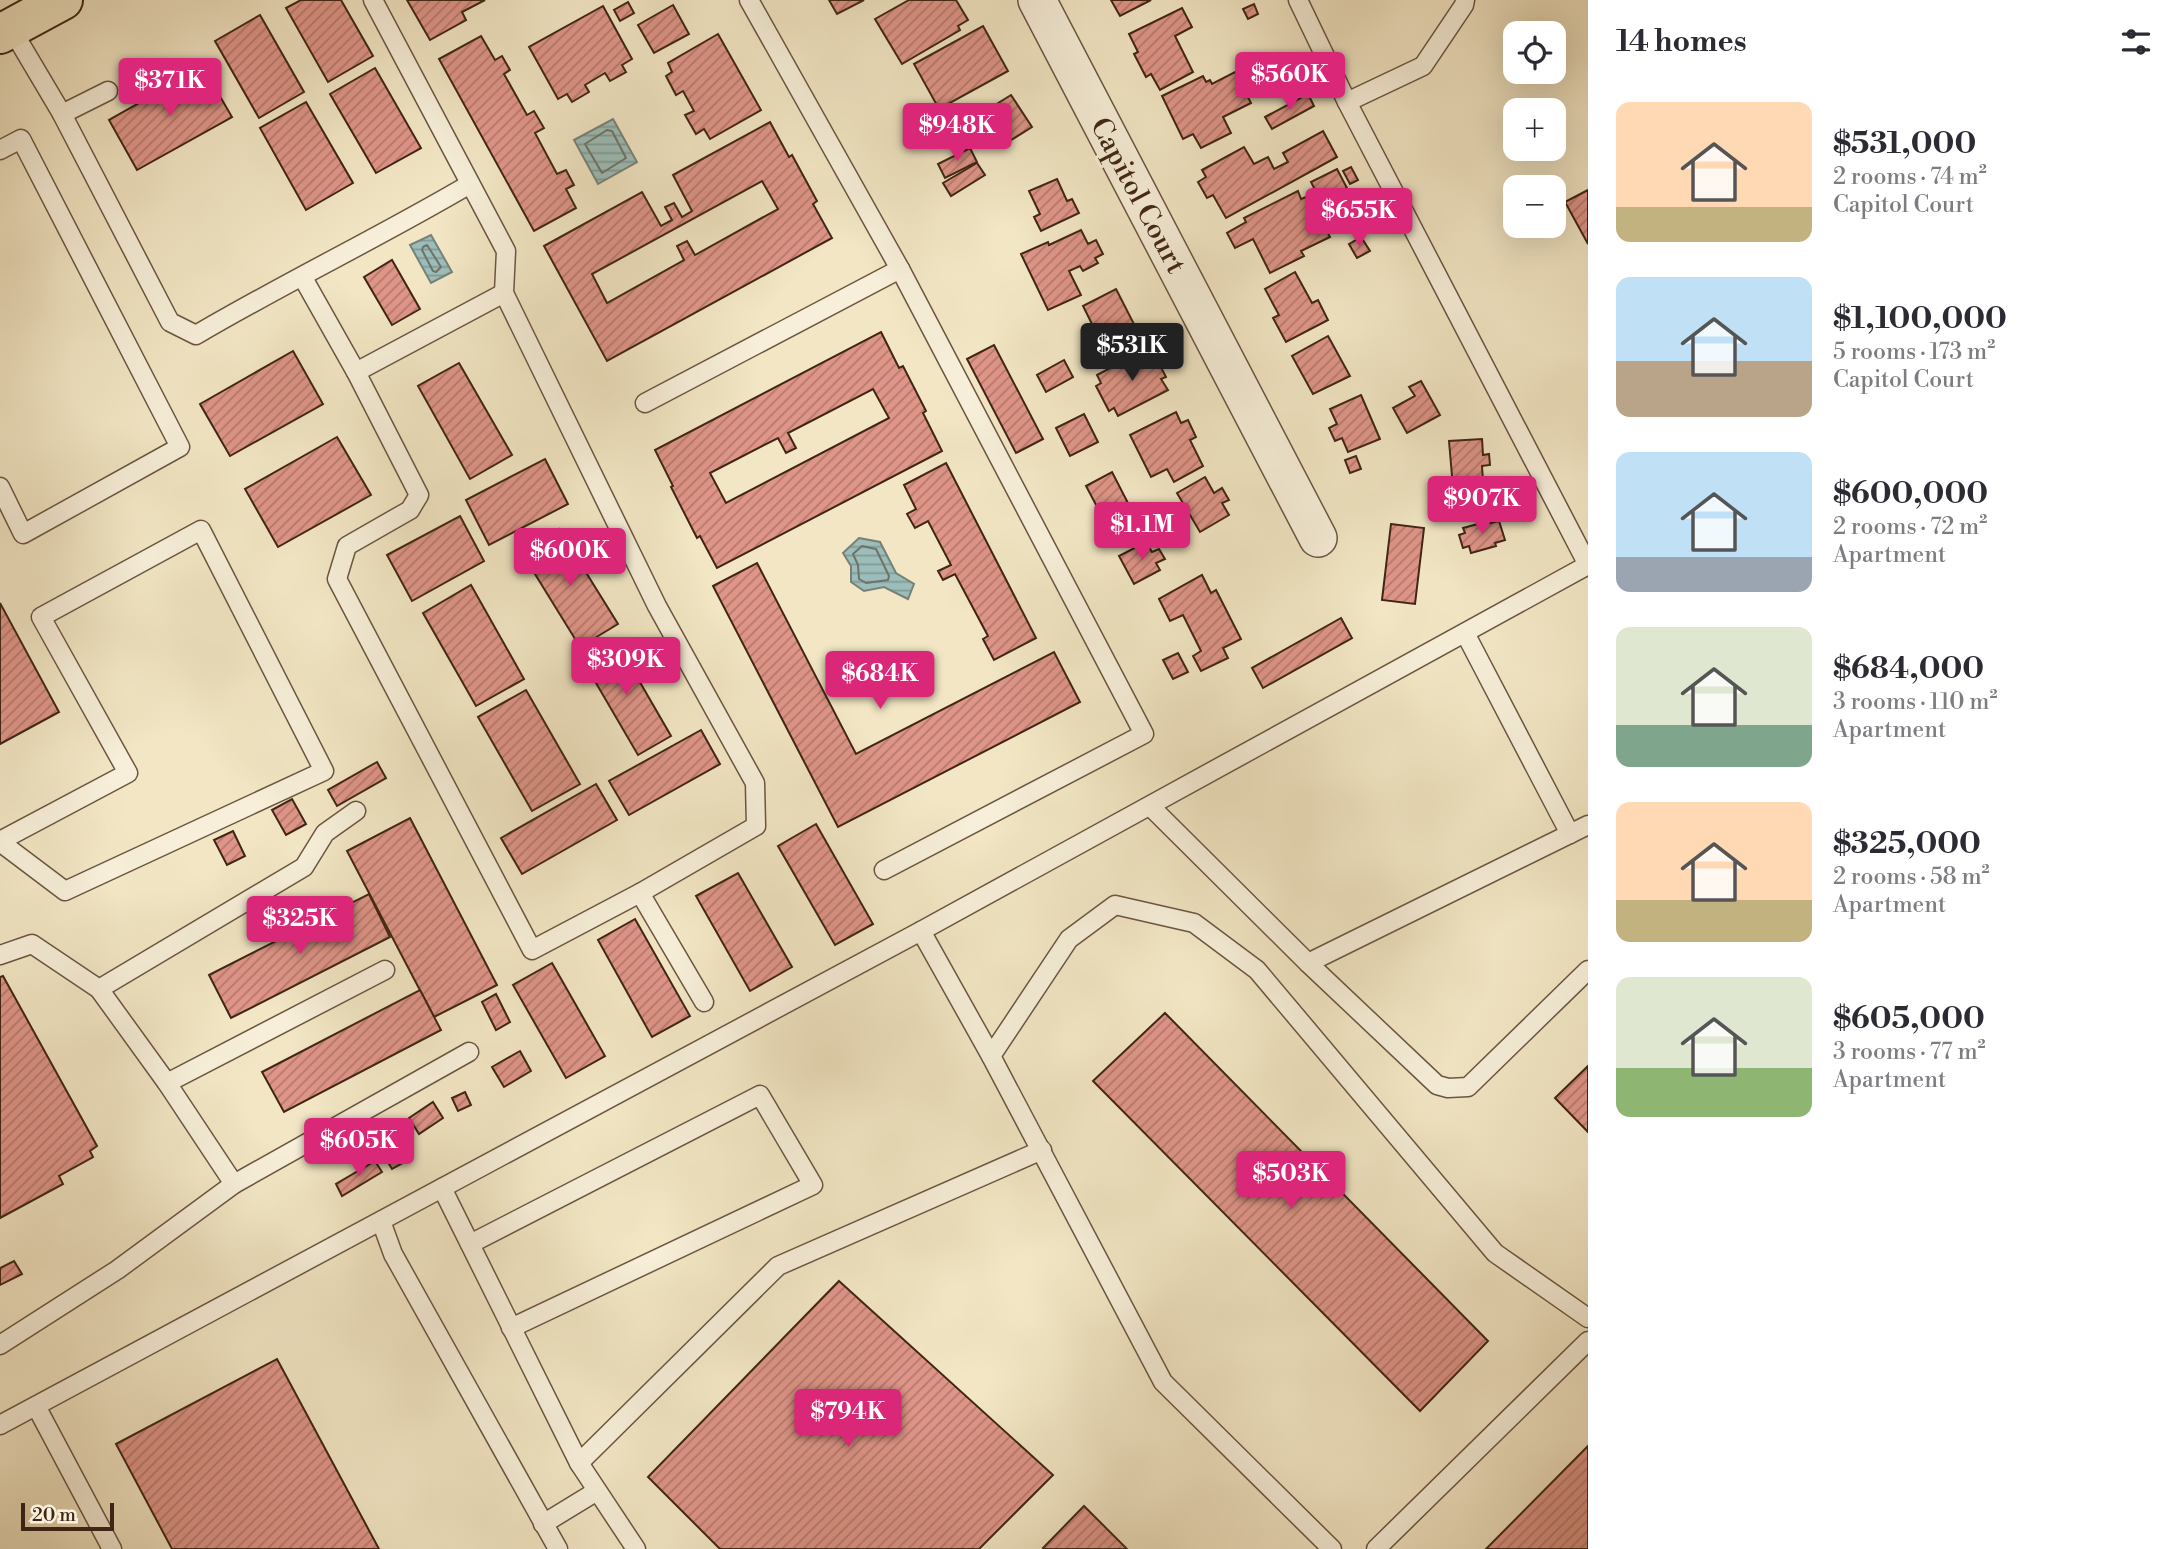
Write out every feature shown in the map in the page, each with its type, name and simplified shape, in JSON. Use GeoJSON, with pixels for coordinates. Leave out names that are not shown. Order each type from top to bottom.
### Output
{"type":"FeatureCollection","features":[{"type":"Feature","properties":{"kind":"main road"},"geometry":{"type":"LineString","coordinates":[[5,31],[63,0]]}},
{"type":"Feature","properties":{"kind":"street","name":"Capitol Court"},"geometry":{"type":"LineString","coordinates":[[1037,0],[1318,538]]}},
{"type":"Feature","properties":{"kind":"lane"},"geometry":{"type":"LineString","coordinates":[[303,278],[356,372],[419,495],[410,510],[346,546],[337,579],[532,950],[757,826],[755,783],[657,606],[504,293],[506,251],[373,0]]}},
{"type":"Feature","properties":{"kind":"lane"},"geometry":{"type":"LineString","coordinates":[[749,0],[900,269],[1144,734],[884,870]]}},
{"type":"Feature","properties":{"kind":"lane"},"geometry":{"type":"LineString","coordinates":[[0,1425],[921,931],[1588,565],[1347,102],[1298,0]]}},
{"type":"Feature","properties":{"kind":"lane"},"geometry":{"type":"LineString","coordinates":[[1347,102],[1423,65],[1465,0]]}},
{"type":"Feature","properties":{"kind":"lane"},"geometry":{"type":"LineString","coordinates":[[5,31],[62,114],[170,322],[196,335],[470,184]]}},
{"type":"Feature","properties":{"kind":"lane"},"geometry":{"type":"LineString","coordinates":[[62,114],[108,91]]}},
{"type":"Feature","properties":{"kind":"lane"},"geometry":{"type":"LineString","coordinates":[[0,150],[21,139],[180,447],[23,534],[0,487]]}},
{"type":"Feature","properties":{"kind":"lane"},"geometry":{"type":"LineString","coordinates":[[645,403],[900,269]]}},
{"type":"Feature","properties":{"kind":"lane"},"geometry":{"type":"LineString","coordinates":[[356,372],[504,293]]}},
{"type":"Feature","properties":{"kind":"lane"},"geometry":{"type":"LineString","coordinates":[[201,530],[324,771],[65,891],[0,841],[128,773],[41,617],[201,530]]}},
{"type":"Feature","properties":{"kind":"lane"},"geometry":{"type":"LineString","coordinates":[[1308,963],[1582,832],[1465,633]]}},
{"type":"Feature","properties":{"kind":"lane"},"geometry":{"type":"LineString","coordinates":[[1150,806],[1308,963],[1437,1085],[1448,1088],[1468,1087],[1588,970]]}},
{"type":"Feature","properties":{"kind":"lane"},"geometry":{"type":"LineString","coordinates":[[99,989],[304,867],[325,833],[356,811]]}},
{"type":"Feature","properties":{"kind":"lane"},"geometry":{"type":"LineString","coordinates":[[639,893],[704,1002]]}},
{"type":"Feature","properties":{"kind":"lane"},"geometry":{"type":"LineString","coordinates":[[991,1056],[1069,939],[1115,905],[1194,923],[1257,970],[1495,1253],[1588,1318]]}},
{"type":"Feature","properties":{"kind":"lane"},"geometry":{"type":"LineString","coordinates":[[921,931],[1042,1150],[1163,1382],[1332,1549]]}},
{"type":"Feature","properties":{"kind":"lane"},"geometry":{"type":"LineString","coordinates":[[0,955],[32,944],[99,989],[167,1083],[233,1185]]}},
{"type":"Feature","properties":{"kind":"lane"},"geometry":{"type":"LineString","coordinates":[[167,1083],[385,970]]}},
{"type":"Feature","properties":{"kind":"lane"},"geometry":{"type":"LineString","coordinates":[[0,1345],[117,1270],[233,1185],[469,1052]]}},
{"type":"Feature","properties":{"kind":"lane"},"geometry":{"type":"LineString","coordinates":[[470,1244],[760,1095],[813,1185],[511,1328]]}},
{"type":"Feature","properties":{"kind":"lane"},"geometry":{"type":"LineString","coordinates":[[579,1464],[778,1266],[1042,1150]]}},
{"type":"Feature","properties":{"kind":"lane"},"geometry":{"type":"LineString","coordinates":[[442,1188],[579,1464],[636,1549]]}},
{"type":"Feature","properties":{"kind":"lane"},"geometry":{"type":"LineString","coordinates":[[381,1221],[393,1254],[558,1549]]}},
{"type":"Feature","properties":{"kind":"lane"},"geometry":{"type":"LineString","coordinates":[[1376,1549],[1588,1341]]}},
{"type":"Feature","properties":{"kind":"lane"},"geometry":{"type":"LineString","coordinates":[[36,1406],[112,1549]]}},
{"type":"Feature","properties":{"kind":"lane"},"geometry":{"type":"LineString","coordinates":[[542,1524],[597,1491]]}},
{"type":"Feature","properties":{"kind":"water"},"geometry":{"type":"Polygon","coordinates":[[[613,119],[637,162],[598,184],[574,140],[613,119]]]}},
{"type":"Feature","properties":{"kind":"water"},"geometry":{"type":"Polygon","coordinates":[[[431,235],[452,272],[431,283],[410,245],[431,235]]]}},
{"type":"Feature","properties":{"kind":"water"},"geometry":{"type":"Polygon","coordinates":[[[859,538],[880,542],[896,573],[914,584],[908,599],[884,587],[864,591],[851,582],[851,566],[843,553],[859,538]]]}},
{"type":"Feature","properties":{"kind":"building"},"geometry":{"type":"Polygon","coordinates":[[[301,0],[341,0],[373,56],[328,82],[286,8],[301,0]]]}},
{"type":"Feature","properties":{"kind":"building"},"geometry":{"type":"Polygon","coordinates":[[[407,0],[485,0],[462,12],[466,20],[430,40],[407,0]]]}},
{"type":"Feature","properties":{"kind":"building"},"geometry":{"type":"Polygon","coordinates":[[[829,0],[864,0],[837,14],[829,0]]]}},
{"type":"Feature","properties":{"kind":"building"},"geometry":{"type":"Polygon","coordinates":[[[909,0],[956,0],[968,20],[958,26],[960,30],[902,64],[875,19],[909,0]]]}},
{"type":"Feature","properties":{"kind":"building"},"geometry":{"type":"Polygon","coordinates":[[[1111,0],[1151,0],[1120,16],[1111,0]]]}},
{"type":"Feature","properties":{"kind":"building"},"geometry":{"type":"Polygon","coordinates":[[[628,2],[634,13],[620,21],[614,10],[628,2]]]}},
{"type":"Feature","properties":{"kind":"building"},"geometry":{"type":"Polygon","coordinates":[[[1254,4],[1258,14],[1248,19],[1243,9],[1254,4]]]}},
{"type":"Feature","properties":{"kind":"building"},"geometry":{"type":"Polygon","coordinates":[[[673,5],[689,34],[654,53],[638,25],[673,5]]]}},
{"type":"Feature","properties":{"kind":"building"},"geometry":{"type":"Polygon","coordinates":[[[603,6],[632,59],[622,65],[626,72],[610,81],[605,73],[585,85],[589,92],[572,102],[567,94],[558,99],[529,47],[603,6]]]}},
{"type":"Feature","properties":{"kind":"building"},"geometry":{"type":"Polygon","coordinates":[[[1182,8],[1192,27],[1175,36],[1193,72],[1160,90],[1151,74],[1146,77],[1134,54],[1138,52],[1129,34],[1182,8]]]}},
{"type":"Feature","properties":{"kind":"building"},"geometry":{"type":"Polygon","coordinates":[[[260,15],[304,92],[259,118],[215,41],[260,15]]]}},
{"type":"Feature","properties":{"kind":"building"},"geometry":{"type":"Polygon","coordinates":[[[983,26],[1008,71],[939,109],[914,64],[983,26]]]}},
{"type":"Feature","properties":{"kind":"building"},"geometry":{"type":"Polygon","coordinates":[[[718,34],[761,110],[710,139],[704,129],[696,134],[685,115],[694,111],[683,91],[676,95],[666,76],[672,72],[668,63],[718,34]]]}},
{"type":"Feature","properties":{"kind":"building"},"geometry":{"type":"Polygon","coordinates":[[[481,36],[495,60],[502,56],[510,70],[504,74],[527,115],[534,111],[544,128],[535,133],[557,174],[566,170],[574,185],[566,189],[576,208],[534,231],[439,59],[481,36]]]}},
{"type":"Feature","properties":{"kind":"building"},"geometry":{"type":"Polygon","coordinates":[[[203,67],[232,117],[137,170],[109,120],[203,67]]]}},
{"type":"Feature","properties":{"kind":"building"},"geometry":{"type":"Polygon","coordinates":[[[375,68],[421,148],[376,173],[330,94],[375,68]]]}},
{"type":"Feature","properties":{"kind":"building"},"geometry":{"type":"Polygon","coordinates":[[[1235,72],[1251,103],[1223,117],[1231,133],[1201,148],[1193,134],[1183,139],[1162,96],[1203,76],[1206,82],[1210,80],[1212,84],[1235,72]]]}},
{"type":"Feature","properties":{"kind":"building"},"geometry":{"type":"Polygon","coordinates":[[[1308,94],[1314,106],[1272,129],[1265,117],[1308,94]]]}},
{"type":"Feature","properties":{"kind":"building"},"geometry":{"type":"Polygon","coordinates":[[[1011,95],[1032,127],[1008,142],[987,110],[1011,95]]]}},
{"type":"Feature","properties":{"kind":"building"},"geometry":{"type":"Polygon","coordinates":[[[306,102],[353,183],[306,210],[260,128],[306,102]]]}},
{"type":"Feature","properties":{"kind":"building"},"geometry":{"type":"Polygon","coordinates":[[[770,122],[817,201],[813,204],[832,238],[607,361],[544,246],[642,192],[661,226],[672,220],[665,207],[674,203],[682,217],[692,211],[673,175],[770,122]],[[762,181],[592,274],[607,303],[684,260],[677,246],[687,241],[695,255],[778,209],[762,181]]]}},
{"type":"Feature","properties":{"kind":"building"},"geometry":{"type":"Polygon","coordinates":[[[1323,131],[1337,157],[1226,218],[1213,195],[1207,198],[1198,182],[1206,177],[1202,170],[1244,147],[1254,164],[1268,157],[1274,169],[1288,162],[1283,153],[1323,131]]]}},
{"type":"Feature","properties":{"kind":"building"},"geometry":{"type":"Polygon","coordinates":[[[970,148],[977,162],[945,178],[938,164],[970,148]]]}},
{"type":"Feature","properties":{"kind":"building"},"geometry":{"type":"Polygon","coordinates":[[[977,163],[985,175],[951,196],[943,183],[977,163]]]}},
{"type":"Feature","properties":{"kind":"building"},"geometry":{"type":"Polygon","coordinates":[[[1351,167],[1358,180],[1350,184],[1343,171],[1351,167]]]}},
{"type":"Feature","properties":{"kind":"building"},"geometry":{"type":"Polygon","coordinates":[[[1337,169],[1347,188],[1321,202],[1311,182],[1337,169]]]}},
{"type":"Feature","properties":{"kind":"building"},"geometry":{"type":"Polygon","coordinates":[[[1057,179],[1067,201],[1072,199],[1079,213],[1041,231],[1034,217],[1040,214],[1029,191],[1057,179]]]}},
{"type":"Feature","properties":{"kind":"building"},"geometry":{"type":"Polygon","coordinates":[[[1588,190],[1588,244],[1566,204],[1588,190]]]}},
{"type":"Feature","properties":{"kind":"building"},"geometry":{"type":"Polygon","coordinates":[[[1298,191],[1301,199],[1306,197],[1313,211],[1321,207],[1329,222],[1324,225],[1330,237],[1301,251],[1304,256],[1270,273],[1253,239],[1235,248],[1227,233],[1246,222],[1244,218],[1298,191]]]}},
{"type":"Feature","properties":{"kind":"building"},"geometry":{"type":"Polygon","coordinates":[[[1369,202],[1377,216],[1367,222],[1359,207],[1369,202]]]}},
{"type":"Feature","properties":{"kind":"building"},"geometry":{"type":"Polygon","coordinates":[[[1081,230],[1088,244],[1096,240],[1103,254],[1095,258],[1098,263],[1083,271],[1080,266],[1069,271],[1081,295],[1048,310],[1021,254],[1081,230]]]}},
{"type":"Feature","properties":{"kind":"building"},"geometry":{"type":"Polygon","coordinates":[[[1361,237],[1370,251],[1357,258],[1349,244],[1361,237]]]}},
{"type":"Feature","properties":{"kind":"building"},"geometry":{"type":"Polygon","coordinates":[[[392,260],[420,309],[392,325],[364,277],[392,260]]]}},
{"type":"Feature","properties":{"kind":"building"},"geometry":{"type":"Polygon","coordinates":[[[1295,272],[1312,303],[1318,300],[1328,320],[1286,342],[1273,318],[1279,315],[1265,289],[1295,272]]]}},
{"type":"Feature","properties":{"kind":"building"},"geometry":{"type":"Polygon","coordinates":[[[1116,289],[1137,330],[1096,351],[1086,332],[1094,328],[1083,306],[1116,289]]]}},
{"type":"Feature","properties":{"kind":"building"},"geometry":{"type":"Polygon","coordinates":[[[881,332],[899,368],[903,366],[926,411],[923,413],[942,451],[717,568],[700,536],[697,538],[655,450],[881,332]],[[873,389],[788,433],[796,448],[786,453],[778,438],[710,473],[726,503],[889,418],[873,389]]]}},
{"type":"Feature","properties":{"kind":"building"},"geometry":{"type":"Polygon","coordinates":[[[1328,336],[1350,376],[1313,394],[1292,356],[1328,336]]]}},
{"type":"Feature","properties":{"kind":"building"},"geometry":{"type":"Polygon","coordinates":[[[994,345],[1043,439],[1016,453],[967,359],[994,345]]]}},
{"type":"Feature","properties":{"kind":"building"},"geometry":{"type":"Polygon","coordinates":[[[1146,349],[1152,360],[1156,358],[1166,377],[1161,379],[1168,390],[1118,416],[1114,408],[1109,411],[1096,386],[1101,383],[1097,375],[1146,349]]]}},
{"type":"Feature","properties":{"kind":"building"},"geometry":{"type":"Polygon","coordinates":[[[293,351],[323,404],[230,456],[200,404],[293,351]]]}},
{"type":"Feature","properties":{"kind":"building"},"geometry":{"type":"Polygon","coordinates":[[[1064,360],[1073,377],[1046,392],[1037,375],[1064,360]]]}},
{"type":"Feature","properties":{"kind":"building"},"geometry":{"type":"Polygon","coordinates":[[[459,363],[512,455],[470,479],[418,386],[459,363]]]}},
{"type":"Feature","properties":{"kind":"building"},"geometry":{"type":"Polygon","coordinates":[[[1421,381],[1440,415],[1407,433],[1393,408],[1415,396],[1409,387],[1421,381]]]}},
{"type":"Feature","properties":{"kind":"building"},"geometry":{"type":"Polygon","coordinates":[[[1361,395],[1380,439],[1348,452],[1342,438],[1335,441],[1329,428],[1337,424],[1330,409],[1361,395]]]}},
{"type":"Feature","properties":{"kind":"building"},"geometry":{"type":"Polygon","coordinates":[[[1176,412],[1181,423],[1188,420],[1196,437],[1190,440],[1203,466],[1174,482],[1167,469],[1151,477],[1130,435],[1176,412]]]}},
{"type":"Feature","properties":{"kind":"building"},"geometry":{"type":"Polygon","coordinates":[[[1084,414],[1098,442],[1070,456],[1056,428],[1084,414]]]}},
{"type":"Feature","properties":{"kind":"building"},"geometry":{"type":"Polygon","coordinates":[[[337,437],[371,495],[278,547],[245,489],[337,437]]]}},
{"type":"Feature","properties":{"kind":"building"},"geometry":{"type":"Polygon","coordinates":[[[1482,439],[1483,455],[1489,454],[1490,465],[1482,466],[1484,497],[1454,499],[1449,441],[1482,439]]]}},
{"type":"Feature","properties":{"kind":"building"},"geometry":{"type":"Polygon","coordinates":[[[1356,456],[1361,469],[1350,473],[1345,460],[1356,456]]]}},
{"type":"Feature","properties":{"kind":"building"},"geometry":{"type":"Polygon","coordinates":[[[545,459],[568,504],[489,545],[466,500],[545,459]]]}},
{"type":"Feature","properties":{"kind":"building"},"geometry":{"type":"Polygon","coordinates":[[[946,463],[1036,638],[994,660],[983,639],[988,636],[955,574],[943,580],[938,571],[951,565],[928,521],[915,528],[907,514],[916,509],[904,485],[946,463]]]}},
{"type":"Feature","properties":{"kind":"building"},"geometry":{"type":"Polygon","coordinates":[[[1112,472],[1129,505],[1103,518],[1086,486],[1112,472]]]}},
{"type":"Feature","properties":{"kind":"building"},"geometry":{"type":"Polygon","coordinates":[[[1205,477],[1214,493],[1222,488],[1229,500],[1222,503],[1229,515],[1200,532],[1177,493],[1205,477]]]}},
{"type":"Feature","properties":{"kind":"building"},"geometry":{"type":"Polygon","coordinates":[[[460,516],[484,561],[412,601],[387,555],[460,516]]]}},
{"type":"Feature","properties":{"kind":"building"},"geometry":{"type":"Polygon","coordinates":[[[1499,521],[1505,540],[1495,543],[1496,546],[1471,553],[1469,546],[1463,548],[1459,535],[1465,533],[1463,528],[1499,521]]]}},
{"type":"Feature","properties":{"kind":"building"},"geometry":{"type":"Polygon","coordinates":[[[1391,524],[1424,528],[1415,604],[1382,600],[1391,524]]]}},
{"type":"Feature","properties":{"kind":"building"},"geometry":{"type":"Polygon","coordinates":[[[559,529],[618,624],[580,647],[522,553],[559,529]]]}},
{"type":"Feature","properties":{"kind":"building"},"geometry":{"type":"Polygon","coordinates":[[[1146,542],[1152,552],[1159,549],[1165,559],[1156,563],[1160,570],[1134,584],[1119,556],[1146,542]]]}},
{"type":"Feature","properties":{"kind":"building"},"geometry":{"type":"Polygon","coordinates":[[[757,563],[856,754],[1054,652],[1080,702],[838,827],[713,586],[757,563]]]}},
{"type":"Feature","properties":{"kind":"building"},"geometry":{"type":"Polygon","coordinates":[[[1202,575],[1211,593],[1216,590],[1241,639],[1223,648],[1228,658],[1201,671],[1193,656],[1201,651],[1183,615],[1170,621],[1159,599],[1202,575]]]}},
{"type":"Feature","properties":{"kind":"building"},"geometry":{"type":"Polygon","coordinates":[[[471,585],[524,679],[476,706],[423,613],[471,585]]]}},
{"type":"Feature","properties":{"kind":"building"},"geometry":{"type":"Polygon","coordinates":[[[0,603],[59,712],[0,744],[0,603]]]}},
{"type":"Feature","properties":{"kind":"building"},"geometry":{"type":"Polygon","coordinates":[[[1341,618],[1352,638],[1263,688],[1252,668],[1341,618]]]}},
{"type":"Feature","properties":{"kind":"building"},"geometry":{"type":"Polygon","coordinates":[[[615,639],[671,736],[638,755],[582,659],[615,639]]]}},
{"type":"Feature","properties":{"kind":"building"},"geometry":{"type":"Polygon","coordinates":[[[1178,653],[1188,672],[1173,679],[1163,660],[1178,653]]]}},
{"type":"Feature","properties":{"kind":"building"},"geometry":{"type":"Polygon","coordinates":[[[526,690],[580,784],[532,811],[478,717],[526,690]]]}},
{"type":"Feature","properties":{"kind":"building"},"geometry":{"type":"Polygon","coordinates":[[[701,730],[720,764],[629,815],[609,781],[701,730]]]}},
{"type":"Feature","properties":{"kind":"building"},"geometry":{"type":"Polygon","coordinates":[[[377,762],[386,778],[337,806],[328,790],[377,762]]]}},
{"type":"Feature","properties":{"kind":"building"},"geometry":{"type":"Polygon","coordinates":[[[596,784],[617,820],[522,874],[501,838],[596,784]]]}},
{"type":"Feature","properties":{"kind":"building"},"geometry":{"type":"Polygon","coordinates":[[[292,799],[306,824],[286,835],[272,810],[292,799]]]}},
{"type":"Feature","properties":{"kind":"building"},"geometry":{"type":"Polygon","coordinates":[[[410,818],[497,985],[434,1017],[347,851],[410,818]]]}},
{"type":"Feature","properties":{"kind":"building"},"geometry":{"type":"Polygon","coordinates":[[[816,824],[873,924],[835,945],[778,846],[816,824]]]}},
{"type":"Feature","properties":{"kind":"building"},"geometry":{"type":"Polygon","coordinates":[[[233,831],[245,856],[227,865],[214,840],[233,831]]]}},
{"type":"Feature","properties":{"kind":"building"},"geometry":{"type":"Polygon","coordinates":[[[738,873],[792,967],[750,991],[696,896],[738,873]]]}},
{"type":"Feature","properties":{"kind":"building"},"geometry":{"type":"Polygon","coordinates":[[[369,894],[390,937],[231,1018],[209,975],[369,894]]]}},
{"type":"Feature","properties":{"kind":"building"},"geometry":{"type":"Polygon","coordinates":[[[635,919],[690,1016],[652,1037],[598,940],[635,919]]]}},
{"type":"Feature","properties":{"kind":"building"},"geometry":{"type":"Polygon","coordinates":[[[552,963],[605,1056],[566,1078],[513,985],[552,963]]]}},
{"type":"Feature","properties":{"kind":"building"},"geometry":{"type":"Polygon","coordinates":[[[3,976],[97,1146],[90,1151],[93,1157],[59,1176],[63,1184],[0,1218],[0,977],[3,976]]]}},
{"type":"Feature","properties":{"kind":"building"},"geometry":{"type":"Polygon","coordinates":[[[420,990],[441,1030],[284,1112],[262,1072],[420,990]]]}},
{"type":"Feature","properties":{"kind":"building"},"geometry":{"type":"Polygon","coordinates":[[[496,994],[510,1022],[496,1030],[482,1002],[496,994]]]}},
{"type":"Feature","properties":{"kind":"building"},"geometry":{"type":"Polygon","coordinates":[[[1165,1013],[1488,1341],[1420,1411],[1093,1081],[1165,1013]]]}},
{"type":"Feature","properties":{"kind":"building"},"geometry":{"type":"Polygon","coordinates":[[[520,1051],[531,1071],[504,1087],[492,1067],[520,1051]]]}},
{"type":"Feature","properties":{"kind":"building"},"geometry":{"type":"Polygon","coordinates":[[[1588,1066],[1588,1132],[1555,1098],[1588,1066]]]}},
{"type":"Feature","properties":{"kind":"building"},"geometry":{"type":"Polygon","coordinates":[[[465,1092],[471,1105],[458,1111],[452,1098],[465,1092]]]}},
{"type":"Feature","properties":{"kind":"building"},"geometry":{"type":"Polygon","coordinates":[[[433,1102],[443,1118],[419,1134],[409,1118],[433,1102]]]}},
{"type":"Feature","properties":{"kind":"building"},"geometry":{"type":"Polygon","coordinates":[[[396,1153],[403,1163],[392,1169],[386,1159],[396,1153]]]}},
{"type":"Feature","properties":{"kind":"building"},"geometry":{"type":"Polygon","coordinates":[[[375,1161],[382,1172],[342,1196],[336,1184],[375,1161]]]}},
{"type":"Feature","properties":{"kind":"building"},"geometry":{"type":"Polygon","coordinates":[[[14,1261],[22,1274],[0,1285],[0,1268],[14,1261]]]}},
{"type":"Feature","properties":{"kind":"building"},"geometry":{"type":"Polygon","coordinates":[[[839,1281],[1053,1475],[979,1549],[720,1549],[648,1477],[839,1281]]]}},
{"type":"Feature","properties":{"kind":"building"},"geometry":{"type":"Polygon","coordinates":[[[277,1359],[379,1549],[172,1549],[116,1444],[277,1359]]]}},
{"type":"Feature","properties":{"kind":"building"},"geometry":{"type":"Polygon","coordinates":[[[1588,1446],[1588,1549],[1486,1549],[1588,1446]]]}},
{"type":"Feature","properties":{"kind":"building"},"geometry":{"type":"Polygon","coordinates":[[[1084,1506],[1127,1549],[1043,1548],[1084,1506]]]}}]}
